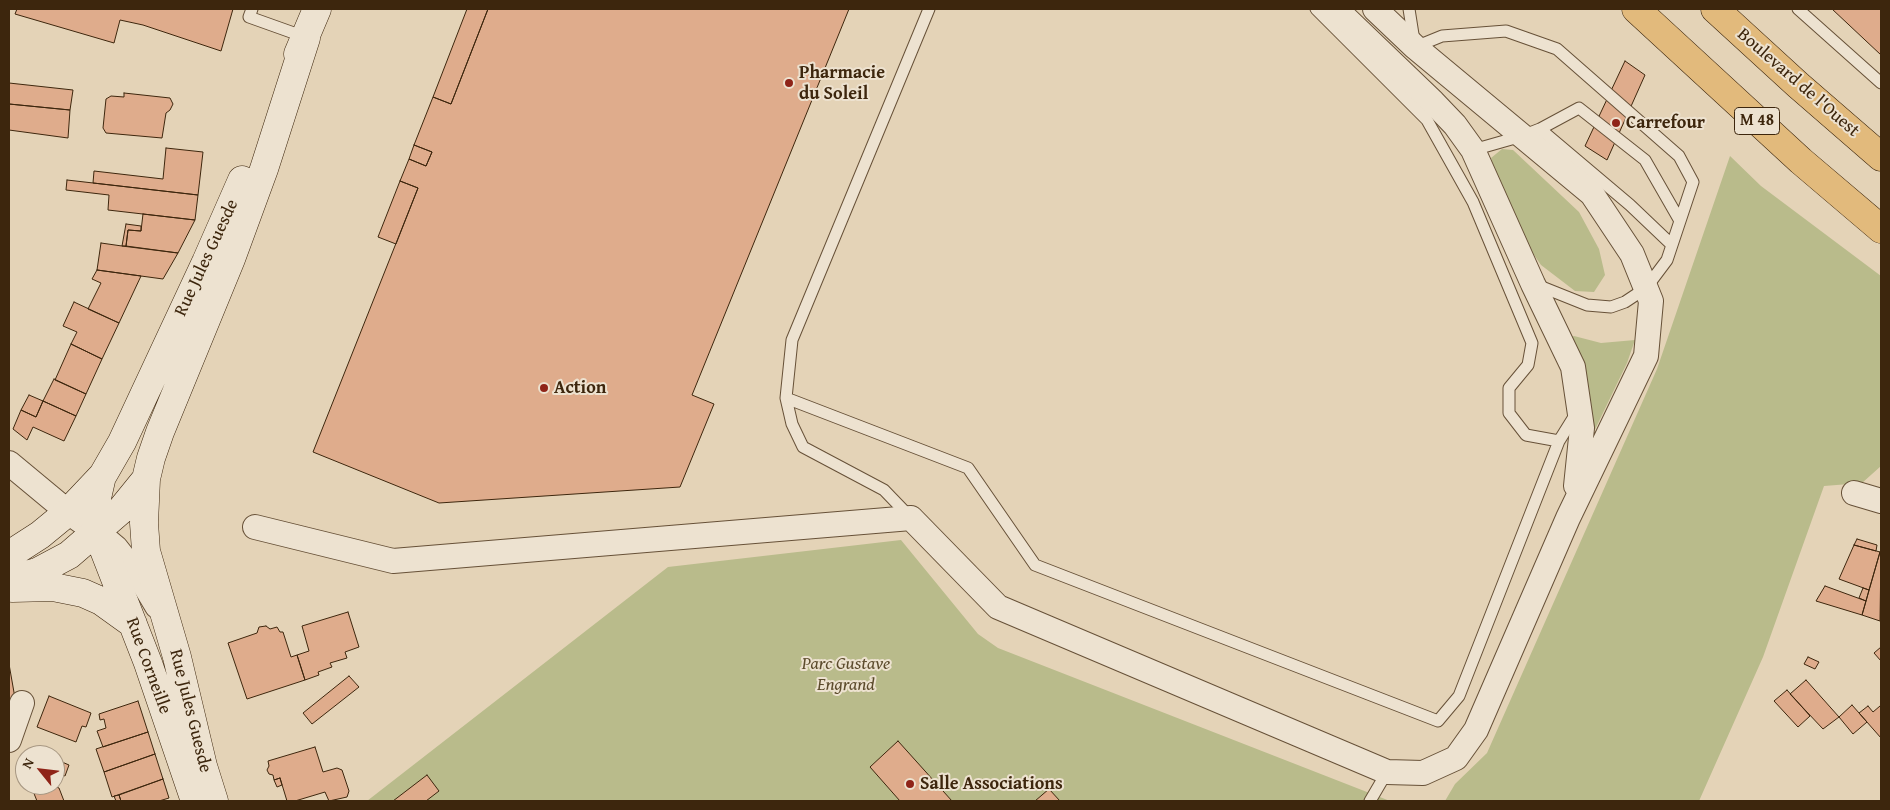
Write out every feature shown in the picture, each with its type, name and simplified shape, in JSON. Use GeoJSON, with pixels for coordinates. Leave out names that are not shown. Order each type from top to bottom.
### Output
{"type":"FeatureCollection","features":[{"type":"Feature","properties":{"kind":"main road","name":"M 48"},"geometry":{"type":"LineString","coordinates":[[1636,9],[1800,161],[1881,229]]}},
{"type":"Feature","properties":{"kind":"main road","name":"Boulevard de l'Ouest"},"geometry":{"type":"LineString","coordinates":[[1717,12],[1881,157]]}},
{"type":"Feature","properties":{"kind":"street","name":"Rue Jules Guesde"},"geometry":{"type":"LineString","coordinates":[[214,801],[177,657],[146,551],[144,523],[146,479],[160,432],[231,260],[264,169],[317,9]]}},
{"type":"Feature","properties":{"kind":"street"},"geometry":{"type":"LineString","coordinates":[[1336,9],[1434,102],[1455,125],[1473,150],[1572,367],[1582,428],[1578,478],[1568,518]]}},
{"type":"Feature","properties":{"kind":"street"},"geometry":{"type":"LineString","coordinates":[[255,527],[393,561],[911,518],[998,607],[1387,772],[1423,773],[1456,758],[1476,730],[1568,518],[1646,356],[1651,302],[1632,254],[1592,194],[1531,133],[1415,47],[1375,9]]}},
{"type":"Feature","properties":{"kind":"street","name":"Rue Jules Guesde"},"geometry":{"type":"LineString","coordinates":[[9,555],[40,535],[68,512],[103,475],[122,442],[206,262],[306,38]]}},
{"type":"Feature","properties":{"kind":"street"},"geometry":{"type":"LineString","coordinates":[[9,463],[68,512],[97,532],[61,560],[37,572],[9,580]]}},
{"type":"Feature","properties":{"kind":"street","name":"Rue Jules Guesde"},"geometry":{"type":"LineString","coordinates":[[103,475],[97,498],[97,532],[116,548],[127,561],[142,581],[165,620]]}},
{"type":"Feature","properties":{"kind":"street","name":"Rue Jules Guesde"},"geometry":{"type":"LineString","coordinates":[[97,532],[127,503],[146,479]]}},
{"type":"Feature","properties":{"kind":"street"},"geometry":{"type":"LineString","coordinates":[[1854,493],[1881,501]]}},
{"type":"Feature","properties":{"kind":"street","name":"Rue Corneille"},"geometry":{"type":"LineString","coordinates":[[97,532],[148,662],[194,801]]}},
{"type":"Feature","properties":{"kind":"street"},"geometry":{"type":"LineString","coordinates":[[9,588],[54,587],[83,593],[101,601],[132,624]]}},
{"type":"Feature","properties":{"kind":"street"},"geometry":{"type":"LineString","coordinates":[[9,740],[22,703]]}},
{"type":"Feature","properties":{"kind":"lane"},"geometry":{"type":"LineString","coordinates":[[252,9],[249,17],[306,38]]}},
{"type":"Feature","properties":{"kind":"lane"},"geometry":{"type":"LineString","coordinates":[[911,518],[884,490],[803,447],[792,424],[786,398],[792,340],[929,9]]}},
{"type":"Feature","properties":{"kind":"lane"},"geometry":{"type":"LineString","coordinates":[[1316,9],[1427,120],[1473,202],[1532,343],[1528,365],[1509,388],[1509,413],[1526,435],[1559,441]]}},
{"type":"Feature","properties":{"kind":"lane"},"geometry":{"type":"LineString","coordinates":[[1409,9],[1415,47],[1442,36],[1506,31],[1557,49],[1679,156],[1693,182],[1667,260],[1646,288],[1625,302],[1611,307],[1587,305],[1533,284]]}},
{"type":"Feature","properties":{"kind":"lane"},"geometry":{"type":"LineString","coordinates":[[1798,9],[1881,83]]}},
{"type":"Feature","properties":{"kind":"lane"},"geometry":{"type":"LineString","coordinates":[[1473,150],[1531,133],[1579,108],[1645,160],[1680,221]]}},
{"type":"Feature","properties":{"kind":"lane"},"geometry":{"type":"LineString","coordinates":[[1531,133],[1630,205],[1672,245]]}},
{"type":"Feature","properties":{"kind":"lane"},"geometry":{"type":"LineString","coordinates":[[786,398],[968,468],[1035,565],[1438,721],[1459,696],[1559,441],[1579,408]]}},
{"type":"Feature","properties":{"kind":"lane"},"geometry":{"type":"LineString","coordinates":[[1370,801],[1387,772]]}},
{"type":"Feature","properties":{"kind":"green space"},"geometry":{"type":"Polygon","coordinates":[[[1502,149],[1513,150],[1579,212],[1599,249],[1605,275],[1594,292],[1575,291],[1541,265],[1510,220],[1491,158],[1502,149]]]}},
{"type":"Feature","properties":{"kind":"green space"},"geometry":{"type":"Polygon","coordinates":[[[1730,156],[1761,186],[1881,276],[1881,466],[1862,483],[1824,486],[1763,657],[1699,801],[1445,801],[1455,784],[1487,753],[1657,369],[1730,156]]]}},
{"type":"Feature","properties":{"kind":"green space"},"geometry":{"type":"Polygon","coordinates":[[[1574,336],[1601,343],[1635,340],[1627,363],[1588,444],[1567,339],[1574,336]]]}},
{"type":"Feature","properties":{"kind":"green space","name":"Parc Gustave Engrand"},"geometry":{"type":"Polygon","coordinates":[[[901,540],[978,634],[998,648],[1390,801],[367,801],[668,567],[901,540]]]}},
{"type":"Feature","properties":{"kind":"building"},"geometry":{"type":"Polygon","coordinates":[[[17,9],[233,9],[221,51],[143,25],[120,20],[114,43],[15,14],[17,9]]]}},
{"type":"Feature","properties":{"kind":"building"},"geometry":{"type":"Polygon","coordinates":[[[467,9],[488,9],[451,104],[433,97],[467,9]]]}},
{"type":"Feature","properties":{"kind":"building"},"geometry":{"type":"Polygon","coordinates":[[[488,9],[849,9],[692,395],[714,404],[680,487],[439,503],[313,452],[418,188],[400,181],[409,159],[426,166],[432,152],[414,145],[433,97],[451,104],[488,9]]]}},
{"type":"Feature","properties":{"kind":"building"},"geometry":{"type":"Polygon","coordinates":[[[1832,9],[1881,9],[1881,55],[1832,9]]]}},
{"type":"Feature","properties":{"kind":"building"},"geometry":{"type":"Polygon","coordinates":[[[1625,61],[1645,75],[1607,160],[1585,146],[1625,61]]]}},
{"type":"Feature","properties":{"kind":"building"},"geometry":{"type":"Polygon","coordinates":[[[9,83],[73,90],[70,110],[9,104],[9,83]]]}},
{"type":"Feature","properties":{"kind":"building"},"geometry":{"type":"Polygon","coordinates":[[[124,93],[170,98],[173,104],[166,113],[162,138],[106,133],[103,128],[106,99],[111,96],[124,97],[124,93]]]}},
{"type":"Feature","properties":{"kind":"building"},"geometry":{"type":"Polygon","coordinates":[[[9,104],[70,110],[68,138],[9,130],[9,104]]]}},
{"type":"Feature","properties":{"kind":"building"},"geometry":{"type":"Polygon","coordinates":[[[414,145],[432,152],[426,166],[409,159],[414,145]]]}},
{"type":"Feature","properties":{"kind":"building"},"geometry":{"type":"Polygon","coordinates":[[[166,148],[203,152],[198,195],[93,183],[94,171],[163,179],[166,148]]]}},
{"type":"Feature","properties":{"kind":"building"},"geometry":{"type":"Polygon","coordinates":[[[67,180],[198,195],[195,220],[108,210],[109,195],[66,190],[67,180]]]}},
{"type":"Feature","properties":{"kind":"building"},"geometry":{"type":"Polygon","coordinates":[[[400,181],[418,188],[396,244],[378,237],[400,181]]]}},
{"type":"Feature","properties":{"kind":"building"},"geometry":{"type":"Polygon","coordinates":[[[143,214],[195,220],[178,253],[126,246],[128,230],[141,231],[143,214]]]}},
{"type":"Feature","properties":{"kind":"building"},"geometry":{"type":"Polygon","coordinates":[[[126,224],[141,226],[141,231],[128,230],[126,246],[122,246],[126,224]]]}},
{"type":"Feature","properties":{"kind":"building"},"geometry":{"type":"Polygon","coordinates":[[[101,243],[178,253],[163,279],[97,270],[101,243]]]}},
{"type":"Feature","properties":{"kind":"building"},"geometry":{"type":"Polygon","coordinates":[[[97,270],[141,276],[119,323],[88,309],[101,283],[92,279],[97,270]]]}},
{"type":"Feature","properties":{"kind":"building"},"geometry":{"type":"Polygon","coordinates":[[[74,302],[119,323],[102,359],[71,344],[77,332],[63,326],[74,302]]]}},
{"type":"Feature","properties":{"kind":"building"},"geometry":{"type":"Polygon","coordinates":[[[71,344],[102,359],[86,394],[55,380],[71,344]]]}},
{"type":"Feature","properties":{"kind":"building"},"geometry":{"type":"Polygon","coordinates":[[[54,379],[86,394],[76,416],[43,401],[54,379]]]}},
{"type":"Feature","properties":{"kind":"building"},"geometry":{"type":"Polygon","coordinates":[[[29,395],[43,401],[36,417],[21,410],[29,395]]]}},
{"type":"Feature","properties":{"kind":"building"},"geometry":{"type":"Polygon","coordinates":[[[43,401],[76,416],[64,441],[33,427],[27,440],[13,429],[21,410],[36,417],[43,401]]]}},
{"type":"Feature","properties":{"kind":"building"},"geometry":{"type":"Polygon","coordinates":[[[1857,539],[1877,545],[1876,551],[1854,545],[1857,539]]]}},
{"type":"Feature","properties":{"kind":"building"},"geometry":{"type":"Polygon","coordinates":[[[1854,545],[1880,552],[1869,590],[1839,579],[1854,545]]]}},
{"type":"Feature","properties":{"kind":"building"},"geometry":{"type":"Polygon","coordinates":[[[1881,552],[1880,621],[1862,615],[1881,552]]]}},
{"type":"Feature","properties":{"kind":"building"},"geometry":{"type":"Polygon","coordinates":[[[1825,586],[1866,601],[1862,615],[1816,601],[1825,586]]]}},
{"type":"Feature","properties":{"kind":"building"},"geometry":{"type":"Polygon","coordinates":[[[1863,588],[1869,590],[1866,601],[1859,598],[1863,588]]]}},
{"type":"Feature","properties":{"kind":"building"},"geometry":{"type":"Polygon","coordinates":[[[348,612],[359,647],[345,652],[347,658],[330,663],[332,667],[318,672],[319,675],[305,680],[297,655],[309,651],[302,626],[348,612]]]}},
{"type":"Feature","properties":{"kind":"building"},"geometry":{"type":"Polygon","coordinates":[[[266,626],[270,629],[277,627],[280,632],[283,632],[291,657],[297,655],[305,680],[247,699],[228,643],[257,633],[259,627],[266,626]]]}},
{"type":"Feature","properties":{"kind":"building"},"geometry":{"type":"Polygon","coordinates":[[[1881,647],[1881,661],[1874,653],[1881,647]]]}},
{"type":"Feature","properties":{"kind":"building"},"geometry":{"type":"Polygon","coordinates":[[[1808,657],[1819,662],[1815,669],[1804,664],[1808,657]]]}},
{"type":"Feature","properties":{"kind":"building"},"geometry":{"type":"Polygon","coordinates":[[[9,664],[15,698],[9,699],[9,664]]]}},
{"type":"Feature","properties":{"kind":"building"},"geometry":{"type":"Polygon","coordinates":[[[349,676],[359,687],[312,724],[303,713],[349,676]]]}},
{"type":"Feature","properties":{"kind":"building"},"geometry":{"type":"Polygon","coordinates":[[[1806,680],[1839,717],[1823,729],[1790,694],[1806,680]]]}},
{"type":"Feature","properties":{"kind":"building"},"geometry":{"type":"Polygon","coordinates":[[[1787,690],[1810,716],[1798,727],[1774,701],[1787,690]]]}},
{"type":"Feature","properties":{"kind":"building"},"geometry":{"type":"Polygon","coordinates":[[[49,696],[91,713],[86,727],[82,726],[76,742],[37,727],[49,696]]]}},
{"type":"Feature","properties":{"kind":"building"},"geometry":{"type":"Polygon","coordinates":[[[138,701],[148,732],[103,747],[97,731],[106,728],[104,719],[100,720],[99,714],[138,701]]]}},
{"type":"Feature","properties":{"kind":"building"},"geometry":{"type":"Polygon","coordinates":[[[1852,705],[1867,722],[1853,734],[1839,717],[1852,705]]]}},
{"type":"Feature","properties":{"kind":"building"},"geometry":{"type":"Polygon","coordinates":[[[1868,706],[1873,712],[1880,706],[1881,708],[1881,738],[1859,713],[1868,706]]]}},
{"type":"Feature","properties":{"kind":"building"},"geometry":{"type":"Polygon","coordinates":[[[148,732],[155,754],[104,772],[96,749],[148,732]]]}},
{"type":"Feature","properties":{"kind":"building","name":"Salle Associations"},"geometry":{"type":"Polygon","coordinates":[[[898,741],[952,801],[900,801],[870,767],[898,741]]]}},
{"type":"Feature","properties":{"kind":"building"},"geometry":{"type":"Polygon","coordinates":[[[315,747],[323,772],[337,768],[342,770],[349,791],[347,797],[329,801],[325,792],[295,801],[287,801],[280,778],[274,780],[273,775],[269,774],[267,770],[269,766],[268,761],[315,747]]]}},
{"type":"Feature","properties":{"kind":"building"},"geometry":{"type":"Polygon","coordinates":[[[155,754],[163,779],[112,797],[104,772],[155,754]]]}},
{"type":"Feature","properties":{"kind":"building"},"geometry":{"type":"Polygon","coordinates":[[[65,763],[69,765],[65,776],[65,763]]]}},
{"type":"Feature","properties":{"kind":"building"},"geometry":{"type":"Polygon","coordinates":[[[427,775],[439,791],[426,801],[393,801],[427,775]]]}},
{"type":"Feature","properties":{"kind":"building"},"geometry":{"type":"Polygon","coordinates":[[[280,778],[282,785],[277,787],[274,780],[280,778]]]}},
{"type":"Feature","properties":{"kind":"building"},"geometry":{"type":"Polygon","coordinates":[[[163,779],[169,798],[159,801],[121,801],[119,795],[163,779]]]}},
{"type":"Feature","properties":{"kind":"building"},"geometry":{"type":"Polygon","coordinates":[[[1049,789],[1060,801],[1035,801],[1049,789]]]}},
{"type":"Feature","properties":{"kind":"building"},"geometry":{"type":"Polygon","coordinates":[[[35,795],[62,795],[64,801],[37,801],[35,795]]]}},
{"type":"Feature","properties":{"kind":"building"},"geometry":{"type":"Polygon","coordinates":[[[119,795],[121,801],[116,801],[114,796],[119,795]]]}},
{"type":"Feature","properties":{"kind":"place","name":"Pharmacie du Soleil"},"geometry":{"type":"Point","coordinates":[789,83]}},
{"type":"Feature","properties":{"kind":"place","name":"Carrefour"},"geometry":{"type":"Point","coordinates":[1616,123]}},
{"type":"Feature","properties":{"kind":"place","name":"Action"},"geometry":{"type":"Point","coordinates":[544,388]}},
{"type":"Feature","properties":{"kind":"place","name":"Salle Associations"},"geometry":{"type":"Point","coordinates":[910,784]}}]}
